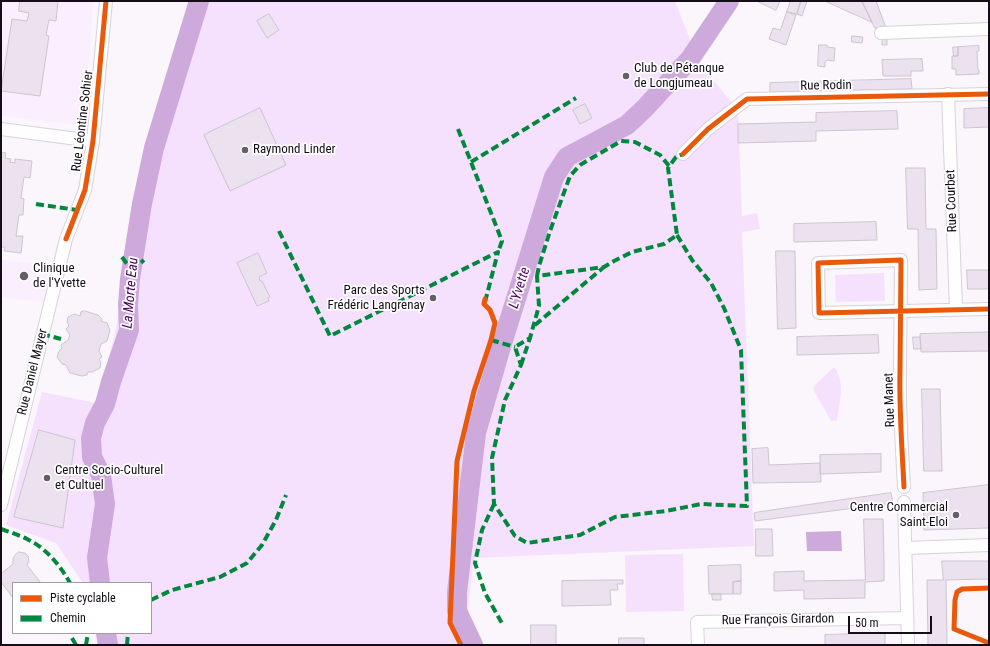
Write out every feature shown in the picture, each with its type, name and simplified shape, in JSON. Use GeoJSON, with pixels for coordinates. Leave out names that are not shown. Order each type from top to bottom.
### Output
{"type":"FeatureCollection","features":[{"type":"Feature","properties":{"kind":"street","name":"Rue Léontine Sohier"},"geometry":{"type":"LineString","coordinates":[[66,239],[85,190],[94,141],[106,1]]}},
{"type":"Feature","properties":{"kind":"street"},"geometry":{"type":"LineString","coordinates":[[881,33],[989,29]]}},
{"type":"Feature","properties":{"kind":"street","name":"Rue Courbet"},"geometry":{"type":"LineString","coordinates":[[948,94],[956,309]]}},
{"type":"Feature","properties":{"kind":"street","name":"Rue Rodin"},"geometry":{"type":"LineString","coordinates":[[683,154],[708,129],[747,99],[989,94]]}},
{"type":"Feature","properties":{"kind":"street"},"geometry":{"type":"LineString","coordinates":[[1,129],[94,141]]}},
{"type":"Feature","properties":{"kind":"street","name":"Rue Daniel Mayer"},"geometry":{"type":"LineString","coordinates":[[1,505],[66,239]]}},
{"type":"Feature","properties":{"kind":"street"},"geometry":{"type":"LineString","coordinates":[[901,312],[900,260],[818,263],[819,313],[901,312],[989,309]]}},
{"type":"Feature","properties":{"kind":"street","name":"Rue Manet"},"geometry":{"type":"LineString","coordinates":[[901,312],[900,371],[904,487]]}},
{"type":"Feature","properties":{"kind":"street"},"geometry":{"type":"LineString","coordinates":[[904,502],[908,645]]}},
{"type":"Feature","properties":{"kind":"street"},"geometry":{"type":"LineString","coordinates":[[906,548],[989,545]]}},
{"type":"Feature","properties":{"kind":"street","name":"Rue François Girardon"},"geometry":{"type":"LineString","coordinates":[[698,645],[697,622],[907,618]]}},
{"type":"Feature","properties":{"kind":"shaded area"},"geometry":{"type":"Polygon","coordinates":[[[1,1],[93,1],[83,125],[1,116],[1,1]]]}},
{"type":"Feature","properties":{"kind":"shaded area","name":"Parc des Sports Frédéric Langrenay"},"geometry":{"type":"Polygon","coordinates":[[[193,1],[675,1],[699,63],[738,110],[742,216],[757,213],[760,229],[742,232],[754,546],[474,558],[468,608],[470,645],[104,645],[102,634],[152,634],[152,582],[82,582],[56,543],[6,525],[42,392],[96,403],[113,341],[131,254],[150,145],[193,1]]]}},
{"type":"Feature","properties":{"kind":"shaded area","name":"Clinique de l'Yvette"},"geometry":{"type":"Polygon","coordinates":[[[1,260],[49,266],[44,302],[1,297],[1,260]]]}},
{"type":"Feature","properties":{"kind":"shaded area"},"geometry":{"type":"Polygon","coordinates":[[[884,273],[885,301],[836,302],[835,275],[884,273]]]}},
{"type":"Feature","properties":{"kind":"shaded area"},"geometry":{"type":"Polygon","coordinates":[[[834,367],[840,379],[841,393],[837,420],[831,421],[813,389],[814,386],[834,367]]]}},
{"type":"Feature","properties":{"kind":"shaded area"},"geometry":{"type":"Polygon","coordinates":[[[841,531],[842,551],[807,551],[806,532],[841,531]]]}},
{"type":"Feature","properties":{"kind":"shaded area"},"geometry":{"type":"Polygon","coordinates":[[[683,554],[684,611],[626,612],[625,555],[683,554]]]}},
{"type":"Feature","properties":{"kind":"building"},"geometry":{"type":"Polygon","coordinates":[[[20,1],[58,1],[56,21],[49,20],[46,35],[49,36],[40,96],[1,91],[12,19],[27,21],[29,13],[19,11],[20,1]]]}},
{"type":"Feature","properties":{"kind":"building"},"geometry":{"type":"Polygon","coordinates":[[[757,1],[780,1],[776,10],[757,1]]]}},
{"type":"Feature","properties":{"kind":"building"},"geometry":{"type":"Polygon","coordinates":[[[791,1],[801,1],[797,14],[787,12],[791,1]]]}},
{"type":"Feature","properties":{"kind":"building"},"geometry":{"type":"Polygon","coordinates":[[[801,1],[807,1],[802,16],[797,14],[801,1]]]}},
{"type":"Feature","properties":{"kind":"building"},"geometry":{"type":"Polygon","coordinates":[[[825,1],[862,1],[872,22],[825,1]]]}},
{"type":"Feature","properties":{"kind":"building"},"geometry":{"type":"Polygon","coordinates":[[[862,1],[876,1],[886,28],[875,28],[862,1]]]}},
{"type":"Feature","properties":{"kind":"building"},"geometry":{"type":"Polygon","coordinates":[[[787,12],[796,15],[786,45],[769,39],[773,28],[780,30],[787,12]]]}},
{"type":"Feature","properties":{"kind":"building"},"geometry":{"type":"Polygon","coordinates":[[[269,14],[279,30],[267,38],[257,21],[269,14]]]}},
{"type":"Feature","properties":{"kind":"building"},"geometry":{"type":"Polygon","coordinates":[[[852,36],[863,37],[862,43],[852,42],[852,36]]]}},
{"type":"Feature","properties":{"kind":"building"},"geometry":{"type":"Polygon","coordinates":[[[887,39],[887,45],[882,45],[882,40],[887,39]]]}},
{"type":"Feature","properties":{"kind":"building"},"geometry":{"type":"Polygon","coordinates":[[[819,45],[827,45],[827,47],[835,48],[834,61],[827,60],[825,62],[825,67],[818,66],[819,45]]]}},
{"type":"Feature","properties":{"kind":"building"},"geometry":{"type":"Polygon","coordinates":[[[979,46],[979,51],[977,51],[979,74],[956,75],[956,69],[952,69],[952,56],[958,56],[958,47],[979,46]]]}},
{"type":"Feature","properties":{"kind":"building"},"geometry":{"type":"Polygon","coordinates":[[[953,47],[958,47],[958,56],[954,56],[953,47]]]}},
{"type":"Feature","properties":{"kind":"building"},"geometry":{"type":"Polygon","coordinates":[[[922,59],[923,71],[911,71],[911,76],[883,76],[882,60],[922,59]]]}},
{"type":"Feature","properties":{"kind":"building"},"geometry":{"type":"Polygon","coordinates":[[[911,79],[912,89],[770,92],[770,83],[911,79]]]}},
{"type":"Feature","properties":{"kind":"building"},"geometry":{"type":"Polygon","coordinates":[[[585,104],[592,118],[580,124],[573,110],[585,104]]]}},
{"type":"Feature","properties":{"kind":"building","name":"Raymond Linder"},"geometry":{"type":"Polygon","coordinates":[[[260,108],[286,165],[230,191],[204,135],[260,108]]]}},
{"type":"Feature","properties":{"kind":"building"},"geometry":{"type":"Polygon","coordinates":[[[989,108],[989,127],[964,128],[964,109],[989,108]]]}},
{"type":"Feature","properties":{"kind":"building"},"geometry":{"type":"Polygon","coordinates":[[[897,111],[898,129],[816,131],[816,141],[738,143],[738,124],[816,122],[816,113],[897,111]]]}},
{"type":"Feature","properties":{"kind":"building"},"geometry":{"type":"Polygon","coordinates":[[[1,152],[6,153],[5,158],[11,159],[10,162],[15,163],[15,159],[32,161],[30,178],[24,177],[21,198],[24,199],[23,215],[19,215],[16,236],[23,236],[21,253],[4,251],[5,247],[1,247],[1,152]]]}},
{"type":"Feature","properties":{"kind":"building"},"geometry":{"type":"Polygon","coordinates":[[[906,168],[925,168],[926,229],[936,229],[937,289],[919,290],[918,229],[908,229],[906,168]]]}},
{"type":"Feature","properties":{"kind":"building"},"geometry":{"type":"Polygon","coordinates":[[[876,222],[877,240],[794,242],[794,224],[876,222]]]}},
{"type":"Feature","properties":{"kind":"building"},"geometry":{"type":"Polygon","coordinates":[[[776,251],[795,251],[796,328],[778,329],[776,251]]]}},
{"type":"Feature","properties":{"kind":"building"},"geometry":{"type":"Polygon","coordinates":[[[258,253],[267,273],[259,277],[259,279],[262,281],[270,297],[268,298],[269,301],[257,306],[237,263],[258,253]]]}},
{"type":"Feature","properties":{"kind":"building"},"geometry":{"type":"Polygon","coordinates":[[[967,270],[989,270],[989,289],[968,289],[967,270]]]}},
{"type":"Feature","properties":{"kind":"building"},"geometry":{"type":"Polygon","coordinates":[[[85,311],[98,315],[102,319],[101,321],[107,323],[110,330],[107,341],[101,344],[99,351],[102,357],[99,359],[101,363],[100,368],[92,372],[88,372],[87,375],[82,376],[70,373],[66,365],[62,364],[57,357],[62,348],[61,345],[68,340],[70,335],[66,329],[69,326],[67,322],[68,317],[74,314],[80,316],[81,312],[85,311]]]}},
{"type":"Feature","properties":{"kind":"building"},"geometry":{"type":"Polygon","coordinates":[[[989,332],[989,351],[921,352],[920,334],[989,332]]]}},
{"type":"Feature","properties":{"kind":"building"},"geometry":{"type":"Polygon","coordinates":[[[878,335],[879,353],[797,355],[797,337],[878,335]]]}},
{"type":"Feature","properties":{"kind":"building"},"geometry":{"type":"Polygon","coordinates":[[[913,337],[920,337],[921,349],[914,349],[913,337]]]}},
{"type":"Feature","properties":{"kind":"building"},"geometry":{"type":"Polygon","coordinates":[[[922,389],[940,389],[942,471],[924,471],[922,389]]]}},
{"type":"Feature","properties":{"kind":"building","name":"Centre Socio-Culturel et Cultuel"},"geometry":{"type":"Polygon","coordinates":[[[39,430],[75,440],[63,528],[14,517],[39,430]]]}},
{"type":"Feature","properties":{"kind":"building"},"geometry":{"type":"Polygon","coordinates":[[[768,448],[769,465],[820,463],[821,482],[753,483],[752,449],[768,448]]]}},
{"type":"Feature","properties":{"kind":"building"},"geometry":{"type":"Polygon","coordinates":[[[881,454],[881,472],[820,474],[820,455],[881,454]]]}},
{"type":"Feature","properties":{"kind":"building","name":"Centre Commercial Saint-Eloi"},"geometry":{"type":"Polygon","coordinates":[[[989,485],[989,528],[924,530],[923,493],[989,485]]]}},
{"type":"Feature","properties":{"kind":"building"},"geometry":{"type":"Polygon","coordinates":[[[891,493],[893,503],[755,521],[754,513],[758,512],[891,493]]]}},
{"type":"Feature","properties":{"kind":"building"},"geometry":{"type":"Polygon","coordinates":[[[864,519],[883,519],[884,564],[884,581],[865,582],[865,598],[804,599],[804,590],[774,591],[774,572],[804,571],[804,581],[865,580],[864,519]]]}},
{"type":"Feature","properties":{"kind":"building"},"geometry":{"type":"Polygon","coordinates":[[[756,529],[772,529],[773,556],[756,556],[756,529]]]}},
{"type":"Feature","properties":{"kind":"building"},"geometry":{"type":"Polygon","coordinates":[[[19,552],[25,553],[28,556],[29,561],[27,565],[40,582],[12,582],[12,597],[1,582],[1,574],[13,564],[13,558],[19,552]]]}},
{"type":"Feature","properties":{"kind":"building"},"geometry":{"type":"Polygon","coordinates":[[[942,561],[989,561],[989,579],[946,580],[947,645],[928,645],[927,580],[943,580],[942,561]]]}},
{"type":"Feature","properties":{"kind":"building"},"geometry":{"type":"Polygon","coordinates":[[[741,565],[741,581],[733,582],[733,594],[709,594],[708,566],[741,565]]]}},
{"type":"Feature","properties":{"kind":"building"},"geometry":{"type":"Polygon","coordinates":[[[623,580],[623,584],[617,584],[618,590],[610,590],[611,605],[562,606],[562,581],[623,580]]]}},
{"type":"Feature","properties":{"kind":"building"},"geometry":{"type":"Polygon","coordinates":[[[741,581],[741,594],[733,594],[733,582],[741,581]]]}},
{"type":"Feature","properties":{"kind":"building"},"geometry":{"type":"Polygon","coordinates":[[[712,594],[721,594],[721,600],[713,600],[712,594]]]}},
{"type":"Feature","properties":{"kind":"building"},"geometry":{"type":"Polygon","coordinates":[[[531,625],[556,625],[556,645],[531,645],[531,625]]]}},
{"type":"Feature","properties":{"kind":"building"},"geometry":{"type":"Polygon","coordinates":[[[885,633],[885,645],[825,645],[825,635],[885,633]]]}},
{"type":"Feature","properties":{"kind":"building"},"geometry":{"type":"Polygon","coordinates":[[[619,638],[644,638],[644,645],[619,645],[619,638]]]}},
{"type":"Feature","properties":{"kind":"waterway","name":"La Morte Eau"},"geometry":{"type":"LineString","coordinates":[[100,582],[97,558],[105,504],[101,475],[92,457],[91,438],[95,423],[105,404],[129,330],[128,305],[130,279],[142,204],[154,148],[199,1]]}},
{"type":"Feature","properties":{"kind":"waterway","name":"L'Yvette"},"geometry":{"type":"LineString","coordinates":[[473,645],[457,611],[457,592],[476,433],[500,350],[554,177],[567,157],[627,125],[645,108],[690,59],[729,1]]}},
{"type":"Feature","properties":{"kind":"waterway","name":"La Morte Eau"},"geometry":{"type":"LineString","coordinates":[[106,634],[108,645]]}},
{"type":"Feature","properties":{"kind":"marked path"},"geometry":{"type":"LineString","coordinates":[[471,162],[576,98]]}},
{"type":"Feature","properties":{"kind":"marked path"},"geometry":{"type":"LineString","coordinates":[[458,129],[502,241],[498,252]]}},
{"type":"Feature","properties":{"kind":"marked path"},"geometry":{"type":"LineString","coordinates":[[537,276],[550,231],[570,176],[580,165],[621,141],[635,142],[660,155],[670,167]]}},
{"type":"Feature","properties":{"kind":"marked path"},"geometry":{"type":"LineString","coordinates":[[677,235],[692,260],[711,283],[724,308],[741,350],[747,506],[701,504],[666,511],[615,517],[580,535],[527,543],[515,536],[494,504],[492,458],[505,400],[521,365],[515,347],[530,338],[539,306],[537,276],[604,267],[632,252],[664,244],[677,235],[668,168],[676,157],[683,154]]}},
{"type":"Feature","properties":{"kind":"marked path"},"geometry":{"type":"LineString","coordinates":[[36,204],[77,210]]}},
{"type":"Feature","properties":{"kind":"marked path"},"geometry":{"type":"LineString","coordinates":[[279,231],[330,336],[498,252],[485,302]]}},
{"type":"Feature","properties":{"kind":"marked path"},"geometry":{"type":"LineString","coordinates":[[122,257],[127,264],[137,266],[144,260]]}},
{"type":"Feature","properties":{"kind":"marked path"},"geometry":{"type":"LineString","coordinates":[[535,325],[604,267]]}},
{"type":"Feature","properties":{"kind":"marked path"},"geometry":{"type":"LineString","coordinates":[[42,334],[61,339]]}},
{"type":"Feature","properties":{"kind":"marked path"},"geometry":{"type":"LineString","coordinates":[[521,365],[530,338]]}},
{"type":"Feature","properties":{"kind":"marked path"},"geometry":{"type":"LineString","coordinates":[[491,340],[515,347]]}},
{"type":"Feature","properties":{"kind":"marked path"},"geometry":{"type":"LineString","coordinates":[[152,600],[172,590],[220,577],[247,563],[262,545],[276,520],[286,495]]}},
{"type":"Feature","properties":{"kind":"marked path"},"geometry":{"type":"LineString","coordinates":[[494,504],[482,530],[475,563],[485,593],[503,625]]}},
{"type":"Feature","properties":{"kind":"marked path"},"geometry":{"type":"LineString","coordinates":[[1,529],[24,538],[40,547],[57,564],[69,582]]}},
{"type":"Feature","properties":{"kind":"marked path"},"geometry":{"type":"LineString","coordinates":[[86,645],[88,634]]}},
{"type":"Feature","properties":{"kind":"marked path"},"geometry":{"type":"LineString","coordinates":[[127,645],[128,634]]}},
{"type":"Feature","properties":{"kind":"marked path"},"geometry":{"type":"LineString","coordinates":[[72,638],[76,645]]}},
{"type":"Feature","properties":{"kind":"cycle path"},"geometry":{"type":"LineString","coordinates":[[66,239],[85,190],[93,141],[106,1]]}},
{"type":"Feature","properties":{"kind":"cycle path"},"geometry":{"type":"LineString","coordinates":[[683,154],[708,129],[747,99],[989,94]]}},
{"type":"Feature","properties":{"kind":"cycle path"},"geometry":{"type":"LineString","coordinates":[[904,487],[900,400],[900,316],[901,302],[901,260],[818,263],[819,313],[989,309]]}},
{"type":"Feature","properties":{"kind":"cycle path"},"geometry":{"type":"LineString","coordinates":[[461,645],[450,623],[457,461],[474,391],[495,323],[490,310],[484,304],[485,299]]}},
{"type":"Feature","properties":{"kind":"cycle path"},"geometry":{"type":"LineString","coordinates":[[989,588],[962,589],[957,592],[955,600],[954,629],[989,643]]}},
{"type":"Feature","properties":{"kind":"place","name":"Club de Pétanque de Longjumeau"},"geometry":{"type":"Point","coordinates":[626,76]}},
{"type":"Feature","properties":{"kind":"place","name":"Raymond Linder"},"geometry":{"type":"Point","coordinates":[245,150]}},
{"type":"Feature","properties":{"kind":"place","name":"Clinique de l'Yvette"},"geometry":{"type":"Point","coordinates":[24,276]}},
{"type":"Feature","properties":{"kind":"place","name":"Parc des Sports Frédéric Langrenay"},"geometry":{"type":"Point","coordinates":[433,298]}},
{"type":"Feature","properties":{"kind":"place","name":"Centre Socio-Culturel et Cultuel"},"geometry":{"type":"Point","coordinates":[47,478]}},
{"type":"Feature","properties":{"kind":"place","name":"Centre Commercial Saint-Eloi"},"geometry":{"type":"Point","coordinates":[956,515]}}]}
